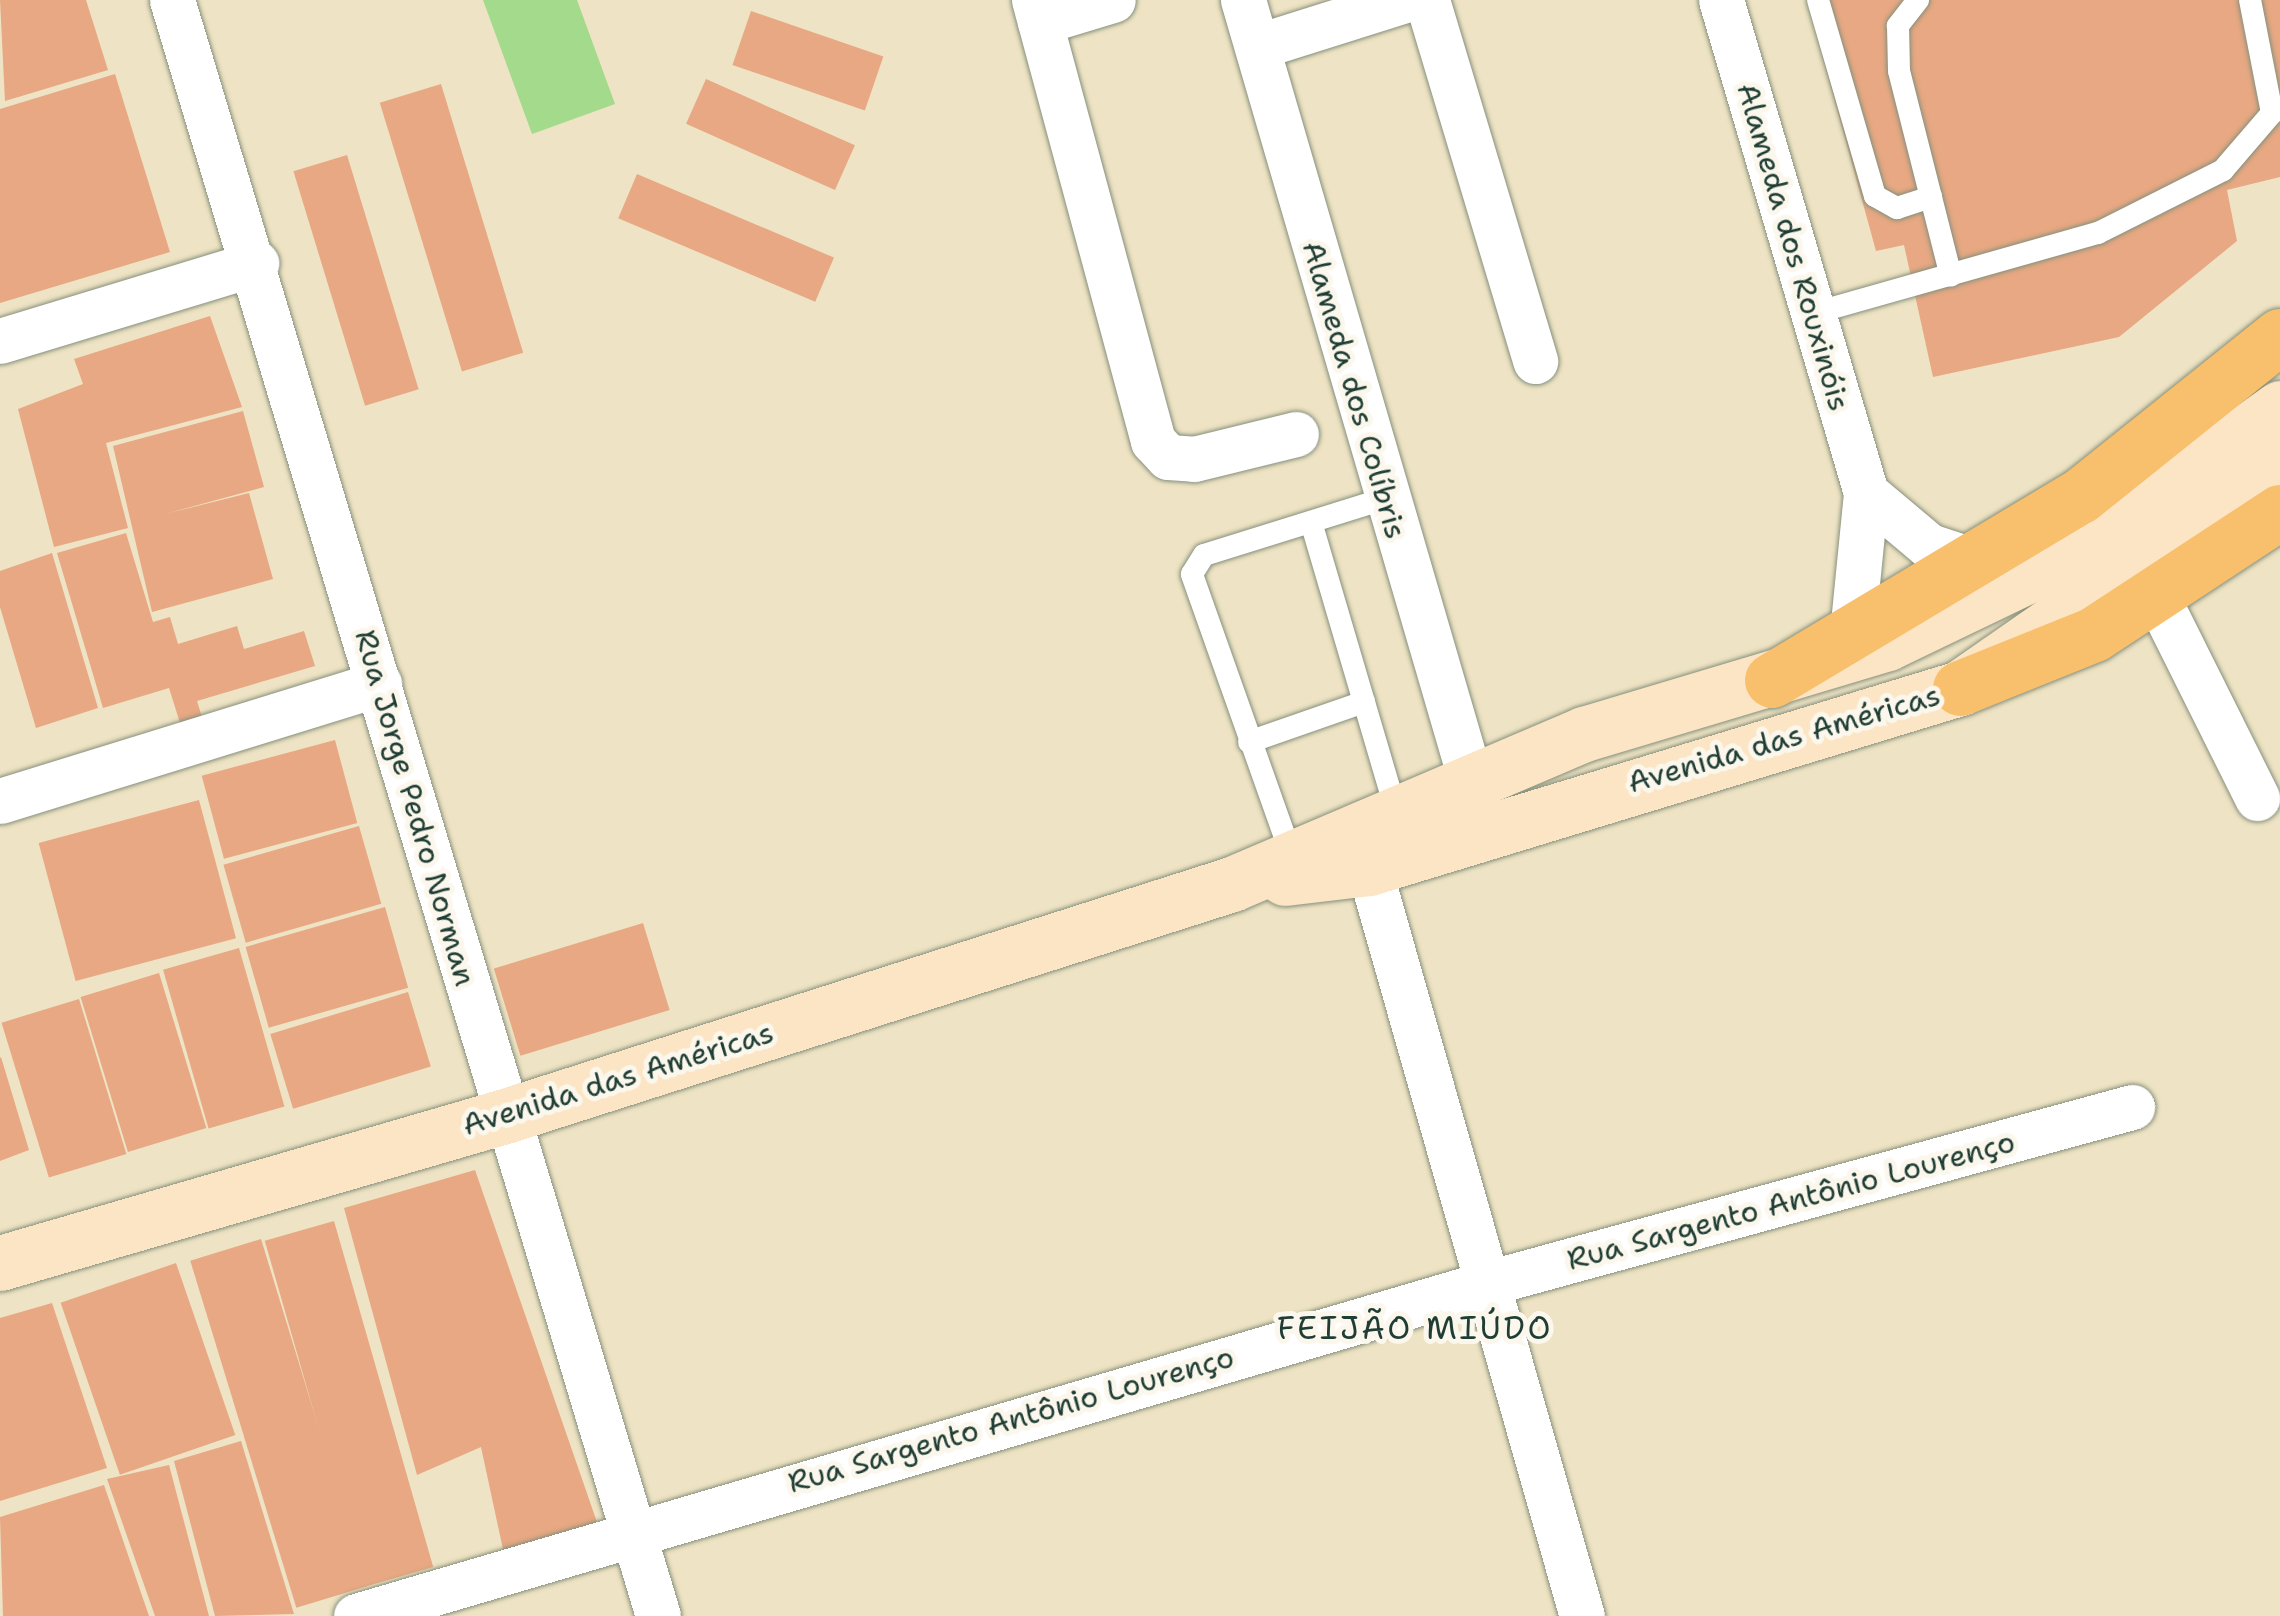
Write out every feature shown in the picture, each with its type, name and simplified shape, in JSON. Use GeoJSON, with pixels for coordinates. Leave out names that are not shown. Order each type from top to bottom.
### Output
{"type":"FeatureCollection","features":[{"type":"Feature","properties":{"kind":"main road"},"geometry":{"type":"LineString","coordinates":[[1772,680],[1853,624],[1972,560],[2143,450],[2280,336]]}},
{"type":"Feature","properties":{"kind":"main road"},"geometry":{"type":"LineString","coordinates":[[2093,570],[2280,408]]}},
{"type":"Feature","properties":{"kind":"main road","name":"Avenida das Américas"},"geometry":{"type":"LineString","coordinates":[[0,1263],[505,1116],[1232,884],[1470,778],[1887,643],[2093,570],[2280,466]]}},
{"type":"Feature","properties":{"kind":"main road"},"geometry":{"type":"LineString","coordinates":[[1960,688],[2031,666],[2156,595],[2280,512]]}},
{"type":"Feature","properties":{"kind":"main road","name":"Avenida das Américas"},"geometry":{"type":"LineString","coordinates":[[1232,884],[1369,868],[1960,688],[2093,570]]}},
{"type":"Feature","properties":{"kind":"street","name":"Rua Jorge Pedro Norman"},"geometry":{"type":"LineString","coordinates":[[172,0],[256,262],[505,1116],[658,1616]]}},
{"type":"Feature","properties":{"kind":"street"},"geometry":{"type":"LineString","coordinates":[[1113,0],[1037,11],[1153,441],[1168,457],[1194,459],[1296,434]]}},
{"type":"Feature","properties":{"kind":"street","name":"Alameda dos Colíbris"},"geometry":{"type":"LineString","coordinates":[[1243,0],[1384,499],[1470,778]]}},
{"type":"Feature","properties":{"kind":"street"},"geometry":{"type":"LineString","coordinates":[[1258,46],[1406,0]]}},
{"type":"Feature","properties":{"kind":"street"},"geometry":{"type":"LineString","coordinates":[[1427,0],[1535,361]]}},
{"type":"Feature","properties":{"kind":"street","name":"Alameda dos Rouxinóis"},"geometry":{"type":"LineString","coordinates":[[1722,0],[1866,493],[1853,624]]}},
{"type":"Feature","properties":{"kind":"street"},"geometry":{"type":"LineString","coordinates":[[0,341],[256,262]]}},
{"type":"Feature","properties":{"kind":"street"},"geometry":{"type":"LineString","coordinates":[[1866,493],[1929,546],[1972,560]]}},
{"type":"Feature","properties":{"kind":"street"},"geometry":{"type":"LineString","coordinates":[[2156,595],[2257,798]]}},
{"type":"Feature","properties":{"kind":"street"},"geometry":{"type":"LineString","coordinates":[[0,800],[379,684]]}},
{"type":"Feature","properties":{"kind":"street"},"geometry":{"type":"LineString","coordinates":[[1369,868],[1484,1284],[1582,1616]]}},
{"type":"Feature","properties":{"kind":"street","name":"Rua Sargento Antônio Lourenço"},"geometry":{"type":"LineString","coordinates":[[356,1616],[630,1530],[1484,1284],[2132,1108]]}},
{"type":"Feature","properties":{"kind":"lane"},"geometry":{"type":"LineString","coordinates":[[1818,0],[1875,196],[1897,208],[1931,197]]}},
{"type":"Feature","properties":{"kind":"lane"},"geometry":{"type":"LineString","coordinates":[[1918,0],[1898,26],[1900,71],[1951,276]]}},
{"type":"Feature","properties":{"kind":"lane"},"geometry":{"type":"LineString","coordinates":[[1811,314],[2098,233],[2223,170],[2272,113],[2250,0]]}},
{"type":"Feature","properties":{"kind":"lane"},"geometry":{"type":"LineString","coordinates":[[1292,857],[1248,742],[1192,574],[1204,555],[1384,499]]}},
{"type":"Feature","properties":{"kind":"lane"},"geometry":{"type":"LineString","coordinates":[[1310,522],[1396,811]]}},
{"type":"Feature","properties":{"kind":"lane"},"geometry":{"type":"LineString","coordinates":[[1248,742],[1364,702]]}},
{"type":"Feature","properties":{"kind":"green space"},"geometry":{"type":"Polygon","coordinates":[[[483,0],[577,0],[615,104],[532,134],[483,0]]]}},
{"type":"Feature","properties":{"kind":"building"},"geometry":{"type":"Polygon","coordinates":[[[0,0],[86,0],[108,70],[5,101],[0,0]]]}},
{"type":"Feature","properties":{"kind":"building"},"geometry":{"type":"Polygon","coordinates":[[[1807,0],[2280,0],[2280,177],[2227,190],[2237,241],[2119,337],[1933,377],[1904,245],[1876,251],[1807,0]]]}},
{"type":"Feature","properties":{"kind":"building"},"geometry":{"type":"Polygon","coordinates":[[[751,11],[883,57],[865,110],[732,65],[751,11]]]}},
{"type":"Feature","properties":{"kind":"building"},"geometry":{"type":"Polygon","coordinates":[[[115,74],[170,252],[0,303],[0,109],[115,74]]]}},
{"type":"Feature","properties":{"kind":"building"},"geometry":{"type":"Polygon","coordinates":[[[706,79],[855,145],[835,190],[686,124],[706,79]]]}},
{"type":"Feature","properties":{"kind":"building"},"geometry":{"type":"Polygon","coordinates":[[[441,84],[523,353],[462,371],[380,103],[441,84]]]}},
{"type":"Feature","properties":{"kind":"building"},"geometry":{"type":"Polygon","coordinates":[[[347,155],[419,389],[365,406],[293,171],[347,155]]]}},
{"type":"Feature","properties":{"kind":"building"},"geometry":{"type":"Polygon","coordinates":[[[637,174],[834,258],[815,302],[618,218],[637,174]]]}},
{"type":"Feature","properties":{"kind":"building"},"geometry":{"type":"Polygon","coordinates":[[[210,316],[242,407],[106,443],[128,528],[54,547],[18,409],[83,384],[74,359],[210,316]]]}},
{"type":"Feature","properties":{"kind":"building"},"geometry":{"type":"Polygon","coordinates":[[[243,411],[264,487],[165,514],[249,493],[273,579],[152,612],[113,446],[243,411]]]}},
{"type":"Feature","properties":{"kind":"building"},"geometry":{"type":"Polygon","coordinates":[[[126,533],[153,622],[170,617],[178,644],[237,626],[244,649],[304,631],[315,666],[197,701],[202,717],[180,723],[169,688],[103,708],[57,553],[126,533]]]}},
{"type":"Feature","properties":{"kind":"building"},"geometry":{"type":"Polygon","coordinates":[[[52,553],[98,708],[36,728],[0,607],[0,571],[52,553]]]}},
{"type":"Feature","properties":{"kind":"building"},"geometry":{"type":"Polygon","coordinates":[[[335,740],[357,823],[224,859],[202,776],[335,740]]]}},
{"type":"Feature","properties":{"kind":"building"},"geometry":{"type":"Polygon","coordinates":[[[199,800],[236,938],[76,981],[39,843],[199,800]]]}},
{"type":"Feature","properties":{"kind":"building"},"geometry":{"type":"Polygon","coordinates":[[[359,826],[381,904],[246,943],[223,865],[359,826]]]}},
{"type":"Feature","properties":{"kind":"building"},"geometry":{"type":"Polygon","coordinates":[[[385,907],[408,988],[269,1028],[246,947],[385,907]]]}},
{"type":"Feature","properties":{"kind":"building"},"geometry":{"type":"Polygon","coordinates":[[[643,923],[670,1010],[520,1056],[494,969],[643,923]]]}},
{"type":"Feature","properties":{"kind":"building"},"geometry":{"type":"Polygon","coordinates":[[[239,948],[284,1107],[209,1128],[163,970],[239,948]]]}},
{"type":"Feature","properties":{"kind":"building"},"geometry":{"type":"Polygon","coordinates":[[[159,973],[206,1128],[128,1152],[81,997],[159,973]]]}},
{"type":"Feature","properties":{"kind":"building"},"geometry":{"type":"Polygon","coordinates":[[[408,992],[431,1067],[293,1109],[270,1034],[408,992]]]}},
{"type":"Feature","properties":{"kind":"building"},"geometry":{"type":"Polygon","coordinates":[[[79,999],[126,1154],[49,1178],[2,1023],[79,999]]]}},
{"type":"Feature","properties":{"kind":"building"},"geometry":{"type":"Polygon","coordinates":[[[0,1058],[29,1150],[0,1161],[0,1058]]]}},
{"type":"Feature","properties":{"kind":"building"},"geometry":{"type":"Polygon","coordinates":[[[475,1170],[599,1528],[504,1554],[481,1447],[417,1475],[344,1208],[475,1170]]]}},
{"type":"Feature","properties":{"kind":"building"},"geometry":{"type":"Polygon","coordinates":[[[334,1221],[433,1567],[364,1587],[265,1241],[334,1221]]]}},
{"type":"Feature","properties":{"kind":"building"},"geometry":{"type":"Polygon","coordinates":[[[261,1239],[367,1586],[296,1608],[190,1261],[261,1239]]]}},
{"type":"Feature","properties":{"kind":"building"},"geometry":{"type":"Polygon","coordinates":[[[176,1263],[235,1435],[120,1475],[61,1303],[176,1263]]]}},
{"type":"Feature","properties":{"kind":"building"},"geometry":{"type":"Polygon","coordinates":[[[52,1303],[107,1468],[0,1501],[0,1318],[52,1303]]]}},
{"type":"Feature","properties":{"kind":"building"},"geometry":{"type":"Polygon","coordinates":[[[241,1441],[294,1614],[215,1616],[174,1461],[241,1441]]]}},
{"type":"Feature","properties":{"kind":"building"},"geometry":{"type":"Polygon","coordinates":[[[169,1465],[209,1616],[155,1616],[107,1479],[169,1465]]]}},
{"type":"Feature","properties":{"kind":"building"},"geometry":{"type":"Polygon","coordinates":[[[104,1485],[149,1616],[3,1616],[0,1517],[104,1485]]]}},
{"type":"Feature","properties":{"kind":"district","name":"FEIJÃO MIÚDO"},"geometry":{"type":"Point","coordinates":[1415,1328]}}]}
